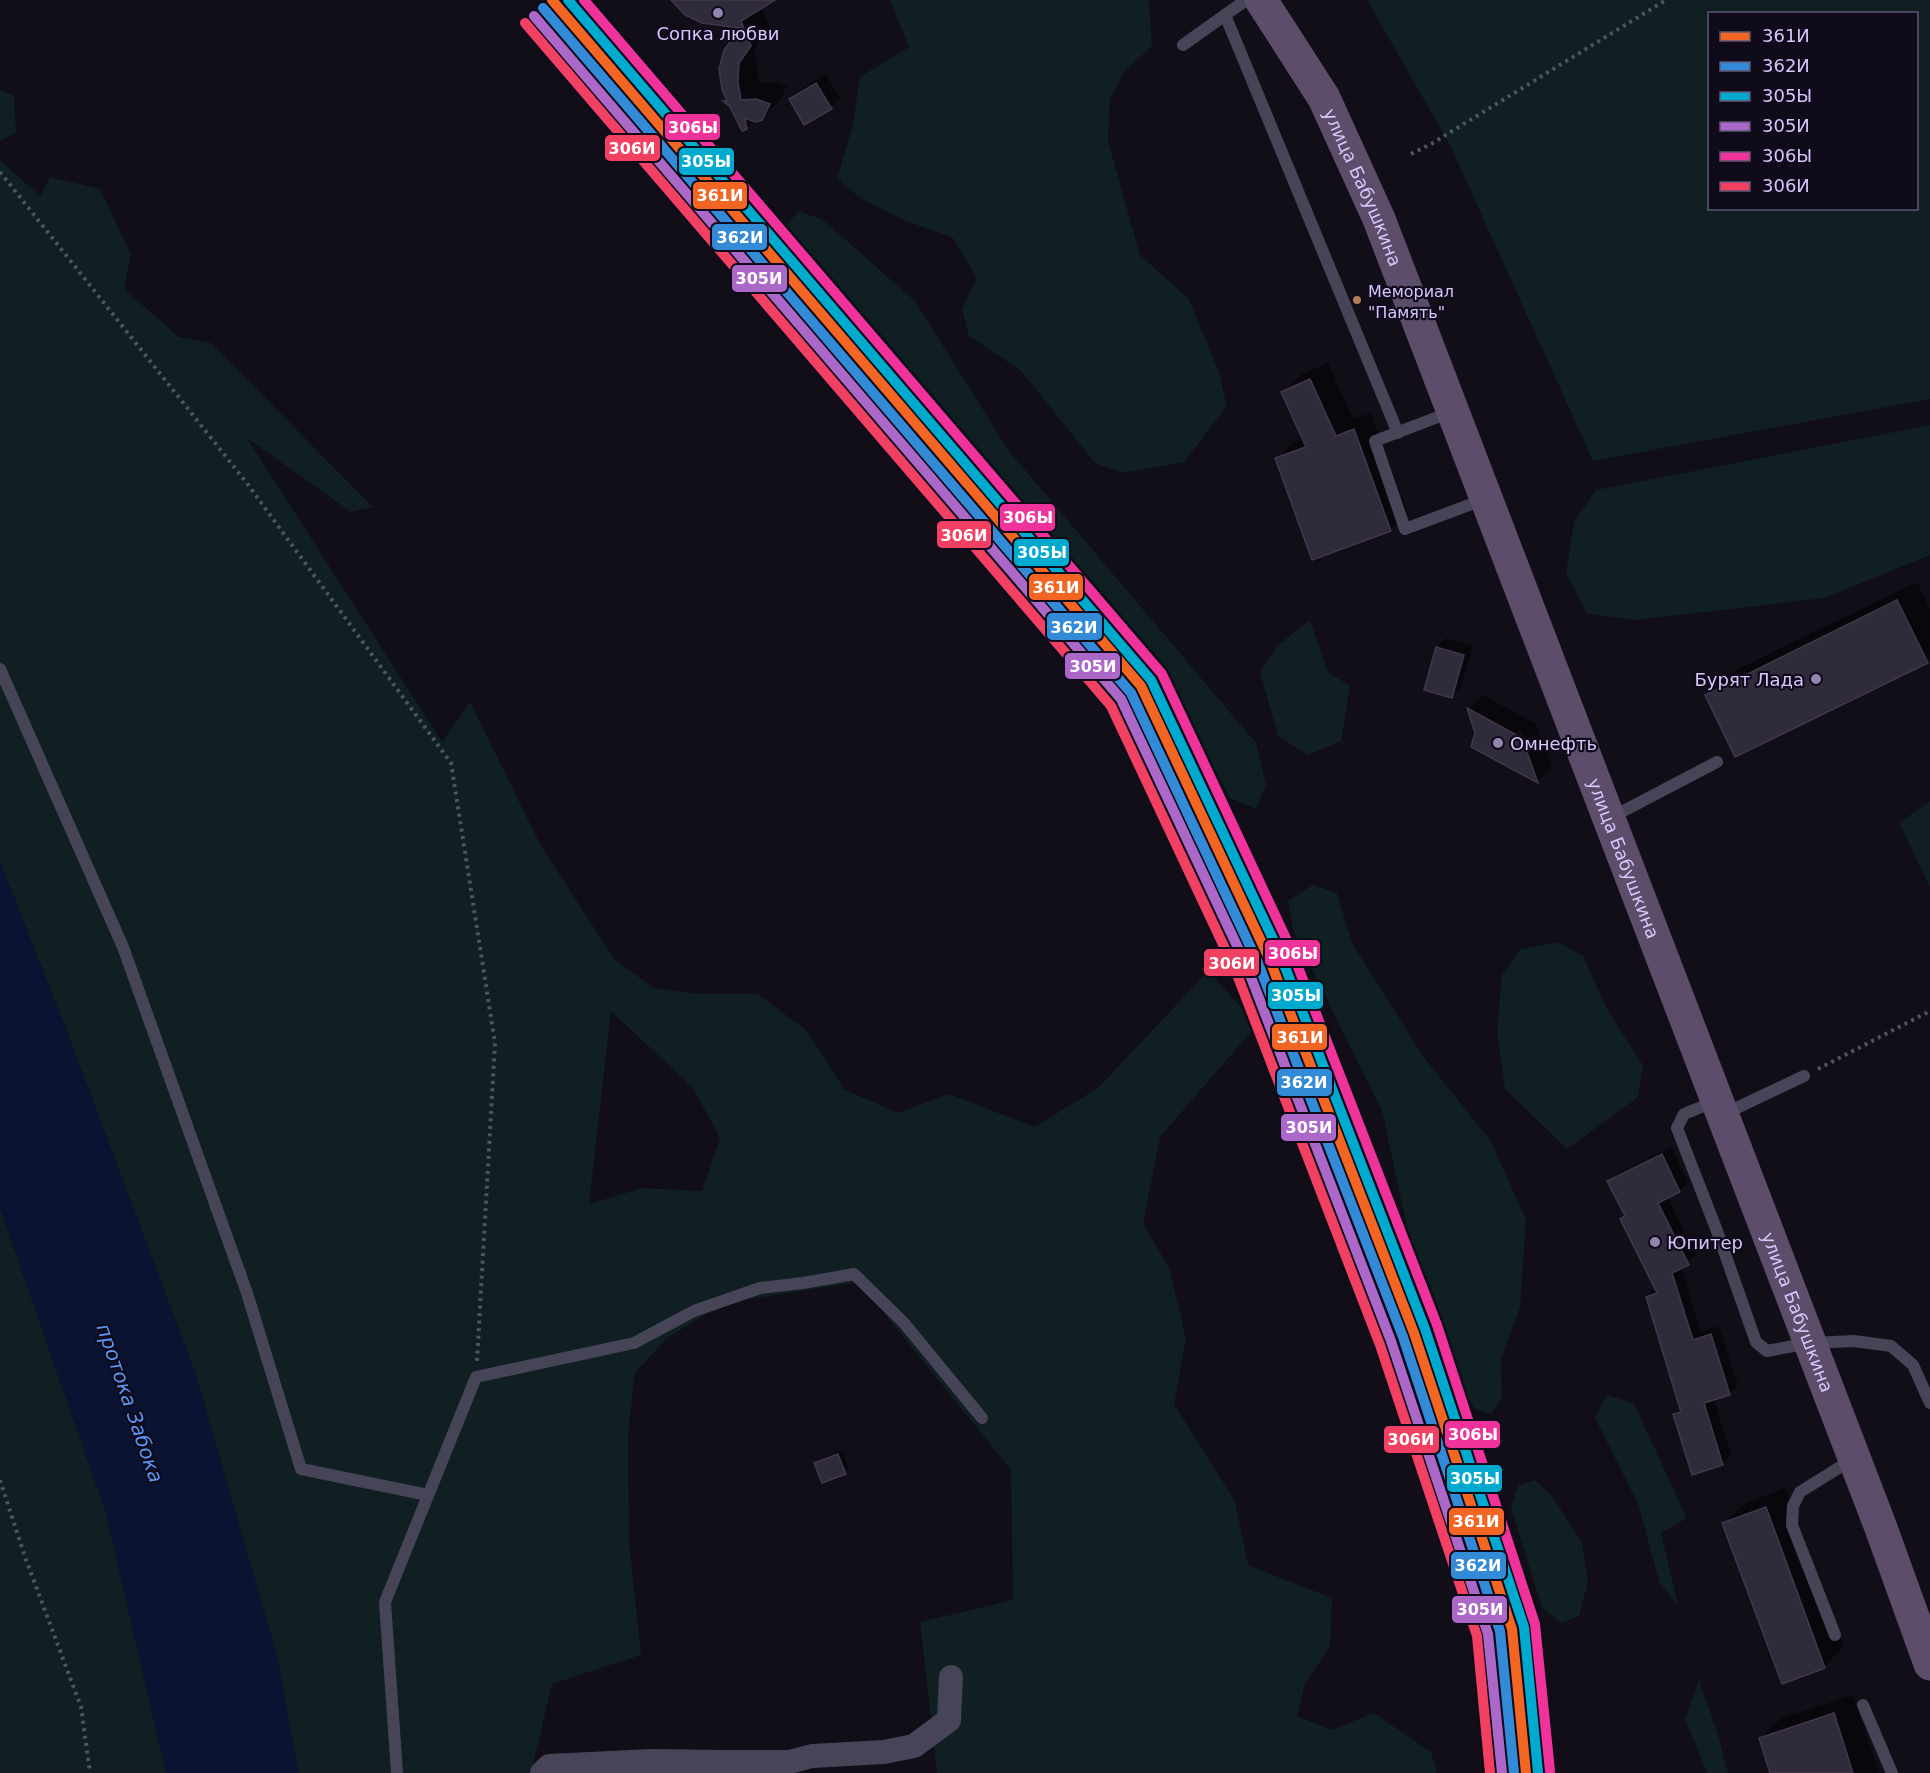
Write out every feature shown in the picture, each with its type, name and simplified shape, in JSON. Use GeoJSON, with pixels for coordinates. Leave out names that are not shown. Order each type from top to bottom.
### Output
{"type":"FeatureCollection","features":[{"type":"Feature","properties":{"kind":"main road","name":"улица Бабушкина"},"geometry":{"type":"LineString","coordinates":[[1261,0],[1324,98],[1378,219],[1720,1107],[1930,1664]]}},
{"type":"Feature","properties":{"kind":"street"},"geometry":{"type":"LineString","coordinates":[[542,1773],[549,1766],[652,1761],[730,1767],[789,1762],[812,1756],[884,1752],[914,1746],[949,1720],[951,1677]]}},
{"type":"Feature","properties":{"kind":"lane"},"geometry":{"type":"LineString","coordinates":[[1183,45],[1246,0]]}},
{"type":"Feature","properties":{"kind":"lane"},"geometry":{"type":"LineString","coordinates":[[1225,15],[1398,433]]}},
{"type":"Feature","properties":{"kind":"lane"},"geometry":{"type":"LineString","coordinates":[[1452,412],[1375,441],[1405,529],[1486,498]]}},
{"type":"Feature","properties":{"kind":"lane"},"geometry":{"type":"LineString","coordinates":[[0,669],[123,947],[247,1293],[301,1469],[428,1495]]}},
{"type":"Feature","properties":{"kind":"lane"},"geometry":{"type":"LineString","coordinates":[[1609,818],[1717,762]]}},
{"type":"Feature","properties":{"kind":"lane"},"geometry":{"type":"LineString","coordinates":[[1804,1076],[1720,1107],[1684,1114],[1677,1128],[1717,1231],[1756,1342],[1767,1351],[1810,1343],[1854,1341],[1891,1346],[1913,1365],[1930,1403]]}},
{"type":"Feature","properties":{"kind":"lane"},"geometry":{"type":"LineString","coordinates":[[397,1773],[385,1602],[476,1377],[634,1343],[694,1311],[760,1288],[854,1274],[904,1323],[981,1418]]}},
{"type":"Feature","properties":{"kind":"lane"},"geometry":{"type":"LineString","coordinates":[[1835,1635],[1792,1525],[1793,1506],[1800,1492],[1854,1458]]}},
{"type":"Feature","properties":{"kind":"lane"},"geometry":{"type":"LineString","coordinates":[[1863,1705],[1892,1773]]}},
{"type":"Feature","properties":{"kind":"path"},"geometry":{"type":"LineString","coordinates":[[1411,154],[1666,0]]}},
{"type":"Feature","properties":{"kind":"path"},"geometry":{"type":"LineString","coordinates":[[0,172],[246,482],[452,763],[495,1043],[476,1377]]}},
{"type":"Feature","properties":{"kind":"path"},"geometry":{"type":"LineString","coordinates":[[1804,1076],[1930,1011]]}},
{"type":"Feature","properties":{"kind":"path"},"geometry":{"type":"LineString","coordinates":[[0,1480],[81,1707],[90,1773]]}},
{"type":"Feature","properties":{"kind":"shaded area"},"geometry":{"type":"Polygon","coordinates":[[[890,0],[1153,0],[1149,2],[1152,46],[1124,72],[1110,99],[1108,141],[1140,255],[1189,299],[1218,370],[1227,406],[1184,462],[1123,473],[1095,463],[1021,371],[969,336],[962,309],[977,278],[952,237],[906,221],[860,198],[837,178],[853,124],[860,77],[909,47],[890,0]]]}},
{"type":"Feature","properties":{"kind":"shaded area"},"geometry":{"type":"Polygon","coordinates":[[[1367,0],[1930,0],[1930,399],[1593,461],[1450,145],[1367,0]]]}},
{"type":"Feature","properties":{"kind":"shaded area"},"geometry":{"type":"Polygon","coordinates":[[[0,90],[14,96],[16,133],[0,141],[0,90]]]}},
{"type":"Feature","properties":{"kind":"shaded area"},"geometry":{"type":"Polygon","coordinates":[[[0,160],[40,196],[50,177],[100,189],[131,254],[124,289],[179,337],[211,343],[373,507],[351,512],[247,438],[442,742],[470,702],[541,846],[615,960],[654,988],[701,994],[758,994],[806,1030],[845,1090],[898,1113],[949,1094],[1035,1127],[1099,1087],[1208,971],[1257,1025],[1160,1137],[1143,1224],[1169,1267],[1186,1339],[1174,1404],[1235,1501],[1248,1565],[1332,1598],[1330,1646],[1305,1684],[1297,1716],[1331,1730],[1374,1713],[1431,1752],[1437,1773],[937,1773],[920,1622],[1013,1600],[1011,1470],[859,1282],[723,1303],[666,1339],[635,1373],[628,1434],[629,1540],[641,1655],[552,1684],[531,1773],[298,1773],[278,1660],[195,1372],[66,1029],[0,862],[0,160]],[[611,1011],[589,1204],[642,1188],[702,1191],[720,1138],[693,1088],[611,1011]]]}},
{"type":"Feature","properties":{"kind":"shaded area"},"geometry":{"type":"Polygon","coordinates":[[[799,211],[823,220],[915,301],[1009,451],[1256,743],[1266,785],[1256,809],[1230,798],[1161,670],[783,250],[782,230],[799,211]]]}},
{"type":"Feature","properties":{"kind":"shaded area"},"geometry":{"type":"Polygon","coordinates":[[[1930,425],[1930,555],[1825,598],[1636,620],[1587,614],[1566,573],[1574,522],[1596,490],[1930,425]]]}},
{"type":"Feature","properties":{"kind":"shaded area"},"geometry":{"type":"Polygon","coordinates":[[[1310,620],[1328,672],[1350,686],[1341,741],[1308,755],[1278,736],[1260,672],[1277,646],[1310,620]]]}},
{"type":"Feature","properties":{"kind":"shaded area"},"geometry":{"type":"Polygon","coordinates":[[[1930,801],[1930,887],[1899,823],[1930,801]]]}},
{"type":"Feature","properties":{"kind":"shaded area"},"geometry":{"type":"Polygon","coordinates":[[[1313,885],[1337,893],[1352,943],[1423,1056],[1490,1140],[1526,1219],[1520,1308],[1501,1358],[1502,1398],[1491,1414],[1474,1408],[1451,1366],[1421,1291],[1382,1111],[1294,933],[1288,901],[1313,885]]]}},
{"type":"Feature","properties":{"kind":"shaded area"},"geometry":{"type":"Polygon","coordinates":[[[1558,942],[1583,956],[1608,1011],[1643,1065],[1638,1097],[1567,1149],[1505,1089],[1497,1032],[1502,975],[1521,949],[1558,942]]]}},
{"type":"Feature","properties":{"kind":"shaded area"},"geometry":{"type":"Polygon","coordinates":[[[0,1208],[106,1513],[166,1773],[0,1773],[0,1208]]]}},
{"type":"Feature","properties":{"kind":"shaded area"},"geometry":{"type":"Polygon","coordinates":[[[1607,1395],[1634,1404],[1687,1518],[1661,1533],[1678,1605],[1660,1584],[1638,1504],[1595,1418],[1607,1395]]]}},
{"type":"Feature","properties":{"kind":"shaded area"},"geometry":{"type":"Polygon","coordinates":[[[1535,1480],[1553,1497],[1582,1543],[1588,1582],[1579,1616],[1562,1623],[1542,1608],[1511,1507],[1518,1485],[1535,1480]]]}},
{"type":"Feature","properties":{"kind":"shaded area"},"geometry":{"type":"Polygon","coordinates":[[[1699,1680],[1718,1734],[1728,1773],[1707,1773],[1685,1719],[1699,1680]]]}},
{"type":"Feature","properties":{"kind":"water","name":"протока Забока"},"geometry":{"type":"Polygon","coordinates":[[[0,862],[66,1029],[195,1372],[278,1660],[298,1773],[166,1773],[106,1513],[0,1208],[0,862]]]}},
{"type":"Feature","properties":{"kind":"building"},"geometry":{"type":"Polygon","coordinates":[[[671,0],[775,0],[741,21],[751,46],[739,63],[738,82],[741,100],[756,99],[770,104],[762,120],[755,122],[745,118],[747,129],[742,131],[730,107],[723,101],[727,101],[722,89],[719,69],[724,50],[740,28],[702,23],[685,15],[671,0]]]}},
{"type":"Feature","properties":{"kind":"building"},"geometry":{"type":"Polygon","coordinates":[[[816,83],[832,109],[804,125],[789,99],[816,83]]]}},
{"type":"Feature","properties":{"kind":"building"},"geometry":{"type":"Polygon","coordinates":[[[1310,379],[1336,436],[1354,429],[1391,531],[1312,560],[1275,458],[1306,447],[1281,392],[1310,379]]]}},
{"type":"Feature","properties":{"kind":"building","name":"Бурят Лада"},"geometry":{"type":"Polygon","coordinates":[[[1897,600],[1928,663],[1735,757],[1705,695],[1897,600]]]}},
{"type":"Feature","properties":{"kind":"building"},"geometry":{"type":"Polygon","coordinates":[[[1436,647],[1464,655],[1452,698],[1424,690],[1436,647]]]}},
{"type":"Feature","properties":{"kind":"building","name":"Омнефть"},"geometry":{"type":"Polygon","coordinates":[[[1467,708],[1522,738],[1538,783],[1471,747],[1475,733],[1467,708]]]}},
{"type":"Feature","properties":{"kind":"building"},"geometry":{"type":"Polygon","coordinates":[[[1662,1154],[1680,1192],[1658,1203],[1689,1265],[1672,1273],[1693,1340],[1711,1334],[1730,1395],[1704,1403],[1723,1465],[1692,1475],[1673,1414],[1681,1412],[1646,1297],[1657,1293],[1620,1219],[1625,1216],[1607,1181],[1662,1154]]]}},
{"type":"Feature","properties":{"kind":"building"},"geometry":{"type":"Polygon","coordinates":[[[838,1454],[846,1474],[822,1483],[814,1463],[838,1454]]]}},
{"type":"Feature","properties":{"kind":"building"},"geometry":{"type":"Polygon","coordinates":[[[1766,1507],[1825,1668],[1782,1684],[1722,1523],[1766,1507]]]}},
{"type":"Feature","properties":{"kind":"building"},"geometry":{"type":"Polygon","coordinates":[[[1834,1713],[1853,1773],[1770,1773],[1759,1738],[1834,1713]]]}},
{"type":"Feature","properties":{"kind":"transit line","name":"361И"},"geometry":{"type":"LineString","coordinates":[[552,0],[1141,686],[1269,958],[1414,1333],[1512,1629],[1526,1773]]}},
{"type":"Feature","properties":{"kind":"transit line","name":"305Ы"},"geometry":{"type":"LineString","coordinates":[[568,0],[1151,680],[1280,954],[1425,1329],[1524,1627],[1538,1772]]}},
{"type":"Feature","properties":{"kind":"transit line","name":"306Ы"},"geometry":{"type":"LineString","coordinates":[[584,0],[1162,674],[1291,949],[1437,1325],[1535,1624],[1550,1771]]}},
{"type":"Feature","properties":{"kind":"transit line","name":"362И"},"geometry":{"type":"LineString","coordinates":[[543,8],[1131,693],[1258,963],[1403,1337],[1500,1631],[1514,1773]]}},
{"type":"Feature","properties":{"kind":"transit line","name":"305И"},"geometry":{"type":"LineString","coordinates":[[534,16],[1121,699],[1247,967],[1391,1341],[1488,1634],[1502,1773]]}},
{"type":"Feature","properties":{"kind":"transit line","name":"306И"},"geometry":{"type":"LineString","coordinates":[[525,23],[1111,706],[1236,972],[1380,1345],[1477,1636],[1490,1773]]}},
{"type":"Feature","properties":{"kind":"place","name":"Сопка любви"},"geometry":{"type":"Point","coordinates":[718,13]}},
{"type":"Feature","properties":{"kind":"place","name":"Мемориал \"Память\""},"geometry":{"type":"Point","coordinates":[1357,300]}},
{"type":"Feature","properties":{"kind":"place","name":"Бурят Лада"},"geometry":{"type":"Point","coordinates":[1816,679]}},
{"type":"Feature","properties":{"kind":"place","name":"Омнефть"},"geometry":{"type":"Point","coordinates":[1498,743]}},
{"type":"Feature","properties":{"kind":"place","name":"Юпитер"},"geometry":{"type":"Point","coordinates":[1655,1242]}}]}
